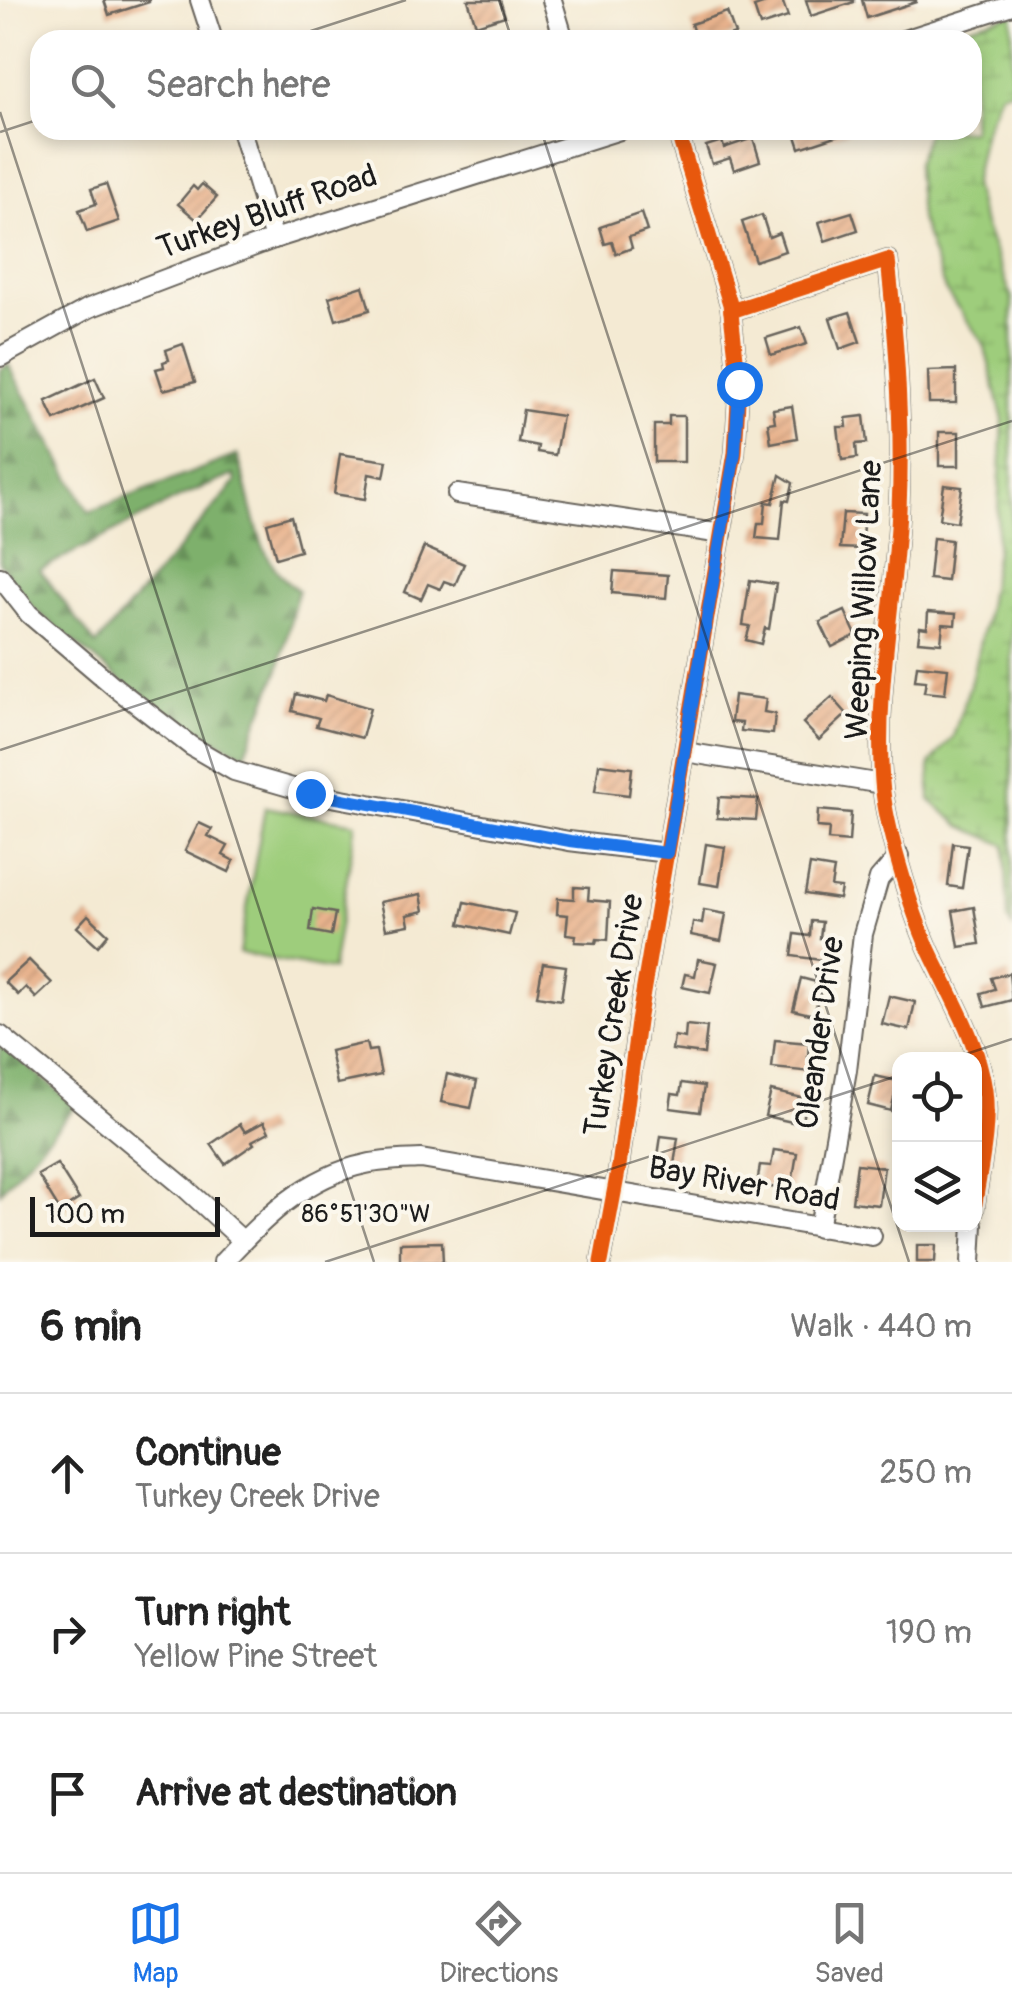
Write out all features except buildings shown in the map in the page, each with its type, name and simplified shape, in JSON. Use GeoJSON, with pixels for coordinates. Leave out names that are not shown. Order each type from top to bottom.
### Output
{"type":"FeatureCollection","features":[{"type":"Feature","properties":{"kind":"street"},"geometry":{"type":"LineString","coordinates":[[200,0],[210,30]]}},
{"type":"Feature","properties":{"kind":"street"},"geometry":{"type":"LineString","coordinates":[[552,0],[561,30]]}},
{"type":"Feature","properties":{"kind":"street"},"geometry":{"type":"LineString","coordinates":[[935,30],[1012,5]]}},
{"type":"Feature","properties":{"kind":"street"},"geometry":{"type":"LineString","coordinates":[[244,140],[274,239]]}},
{"type":"Feature","properties":{"kind":"street","name":"Turkey Bluff Road"},"geometry":{"type":"LineString","coordinates":[[0,357],[89,308],[274,239],[576,140]]}},
{"type":"Feature","properties":{"kind":"street","name":"Turkey Creek Drive"},"geometry":{"type":"LineString","coordinates":[[601,1262],[735,453],[739,384],[731,311],[680,140]]}},
{"type":"Feature","properties":{"kind":"street","name":"Weeping Willow Lane"},"geometry":{"type":"LineString","coordinates":[[731,311],[888,260],[901,428],[899,513],[885,666],[882,784],[898,856],[927,944],[982,1070],[987,1115],[982,1152]]}},
{"type":"Feature","properties":{"kind":"street"},"geometry":{"type":"LineString","coordinates":[[457,494],[722,534]]}},
{"type":"Feature","properties":{"kind":"street"},"geometry":{"type":"LineString","coordinates":[[0,577],[30,614],[116,688],[192,746],[234,771],[310,793],[570,841],[667,853]]}},
{"type":"Feature","properties":{"kind":"street"},"geometry":{"type":"LineString","coordinates":[[685,752],[882,784]]}},
{"type":"Feature","properties":{"kind":"street","name":"Oleander Drive"},"geometry":{"type":"LineString","coordinates":[[819,1228],[847,1070],[864,934],[879,878],[898,856]]}},
{"type":"Feature","properties":{"kind":"street"},"geometry":{"type":"LineString","coordinates":[[0,1034],[243,1240]]}},
{"type":"Feature","properties":{"kind":"street","name":"Bay River Road"},"geometry":{"type":"LineString","coordinates":[[223,1262],[264,1217],[330,1176],[368,1163],[421,1158],[872,1236]]}},
{"type":"Feature","properties":{"kind":"street"},"geometry":{"type":"LineString","coordinates":[[970,1262],[972,1232]]}},
{"type":"Feature","properties":{"kind":"green space"},"geometry":{"type":"Polygon","coordinates":[[[1012,13],[1012,89],[1000,93],[982,139],[982,30],[957,30],[1012,13]]]}},
{"type":"Feature","properties":{"kind":"green space"},"geometry":{"type":"Polygon","coordinates":[[[925,140],[982,140],[973,184],[981,217],[1012,298],[1012,927],[1008,921],[1005,845],[961,826],[930,800],[930,764],[953,737],[985,620],[996,550],[1003,420],[984,344],[945,290],[920,219],[916,165],[925,140]]]}},
{"type":"Feature","properties":{"kind":"green space"},"geometry":{"type":"Polygon","coordinates":[[[8,364],[89,512],[237,455],[263,547],[283,578],[298,590],[279,669],[245,754],[165,717],[34,609],[0,563],[0,370],[8,364]],[[234,475],[187,494],[40,570],[96,645],[236,482],[234,475]]]}},
{"type":"Feature","properties":{"kind":"green space"},"geometry":{"type":"Polygon","coordinates":[[[265,807],[356,823],[332,970],[239,953],[265,807]]]}},
{"type":"Feature","properties":{"kind":"green space"},"geometry":{"type":"Polygon","coordinates":[[[0,1043],[76,1106],[0,1192],[0,1043]]]}},
{"type":"Feature","properties":{"kind":"cycle path"},"geometry":{"type":"LineString","coordinates":[[601,1262],[735,453],[739,384],[730,304],[680,140]]}},
{"type":"Feature","properties":{"kind":"cycle path"},"geometry":{"type":"LineString","coordinates":[[731,311],[888,260],[898,385],[900,479],[881,714],[882,782],[893,844],[914,913],[970,1036],[981,1071],[986,1120],[982,1157]]}},
{"type":"Feature","properties":{"kind":"route"},"geometry":{"type":"LineString","coordinates":[[310,793],[570,841],[667,853],[735,453],[739,384]]}}]}
